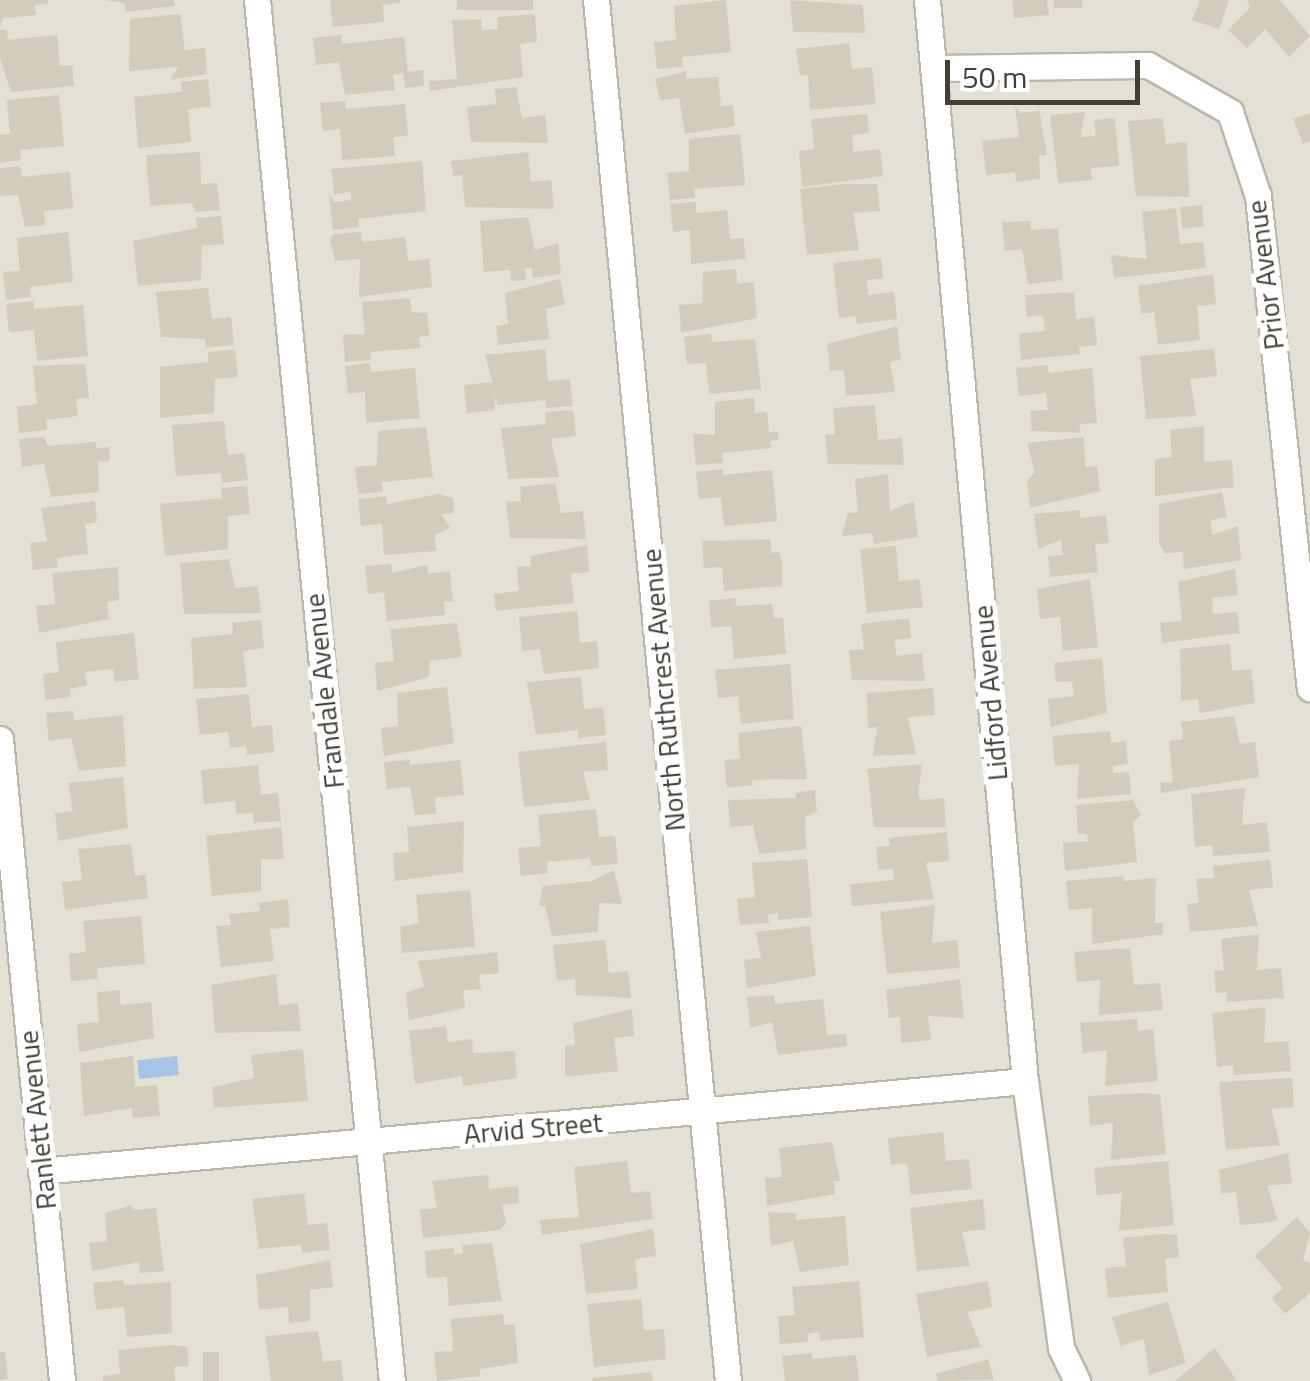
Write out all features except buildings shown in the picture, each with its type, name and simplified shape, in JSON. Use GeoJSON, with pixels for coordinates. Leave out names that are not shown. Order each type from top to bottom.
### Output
{"type":"FeatureCollection","features":[{"type":"Feature","properties":{"kind":"street","name":"Frandale Avenue"},"geometry":{"type":"LineString","coordinates":[[257,0],[392,1381]]}},
{"type":"Feature","properties":{"kind":"street","name":"North Ruthcrest Avenue"},"geometry":{"type":"LineString","coordinates":[[596,0],[728,1381]]}},
{"type":"Feature","properties":{"kind":"street","name":"Lidford Avenue"},"geometry":{"type":"LineString","coordinates":[[927,0],[1025,1081],[1061,1348],[1077,1381]]}},
{"type":"Feature","properties":{"kind":"street","name":"Prior Avenue"},"geometry":{"type":"LineString","coordinates":[[934,68],[1148,65],[1230,112],[1258,196],[1310,688]]}},
{"type":"Feature","properties":{"kind":"street","name":"Ranlett Avenue"},"geometry":{"type":"LineString","coordinates":[[0,739],[62,1381]]}},
{"type":"Feature","properties":{"kind":"street","name":"Arvid Street"},"geometry":{"type":"LineString","coordinates":[[41,1171],[1025,1081]]}},
{"type":"Feature","properties":{"kind":"shaded area"},"geometry":{"type":"Polygon","coordinates":[[[0,0],[1310,0],[1310,1381],[0,1381],[0,0]]]}},
{"type":"Feature","properties":{"kind":"water"},"geometry":{"type":"Polygon","coordinates":[[[177,1056],[179,1075],[139,1079],[137,1060],[177,1056]]]}}]}
